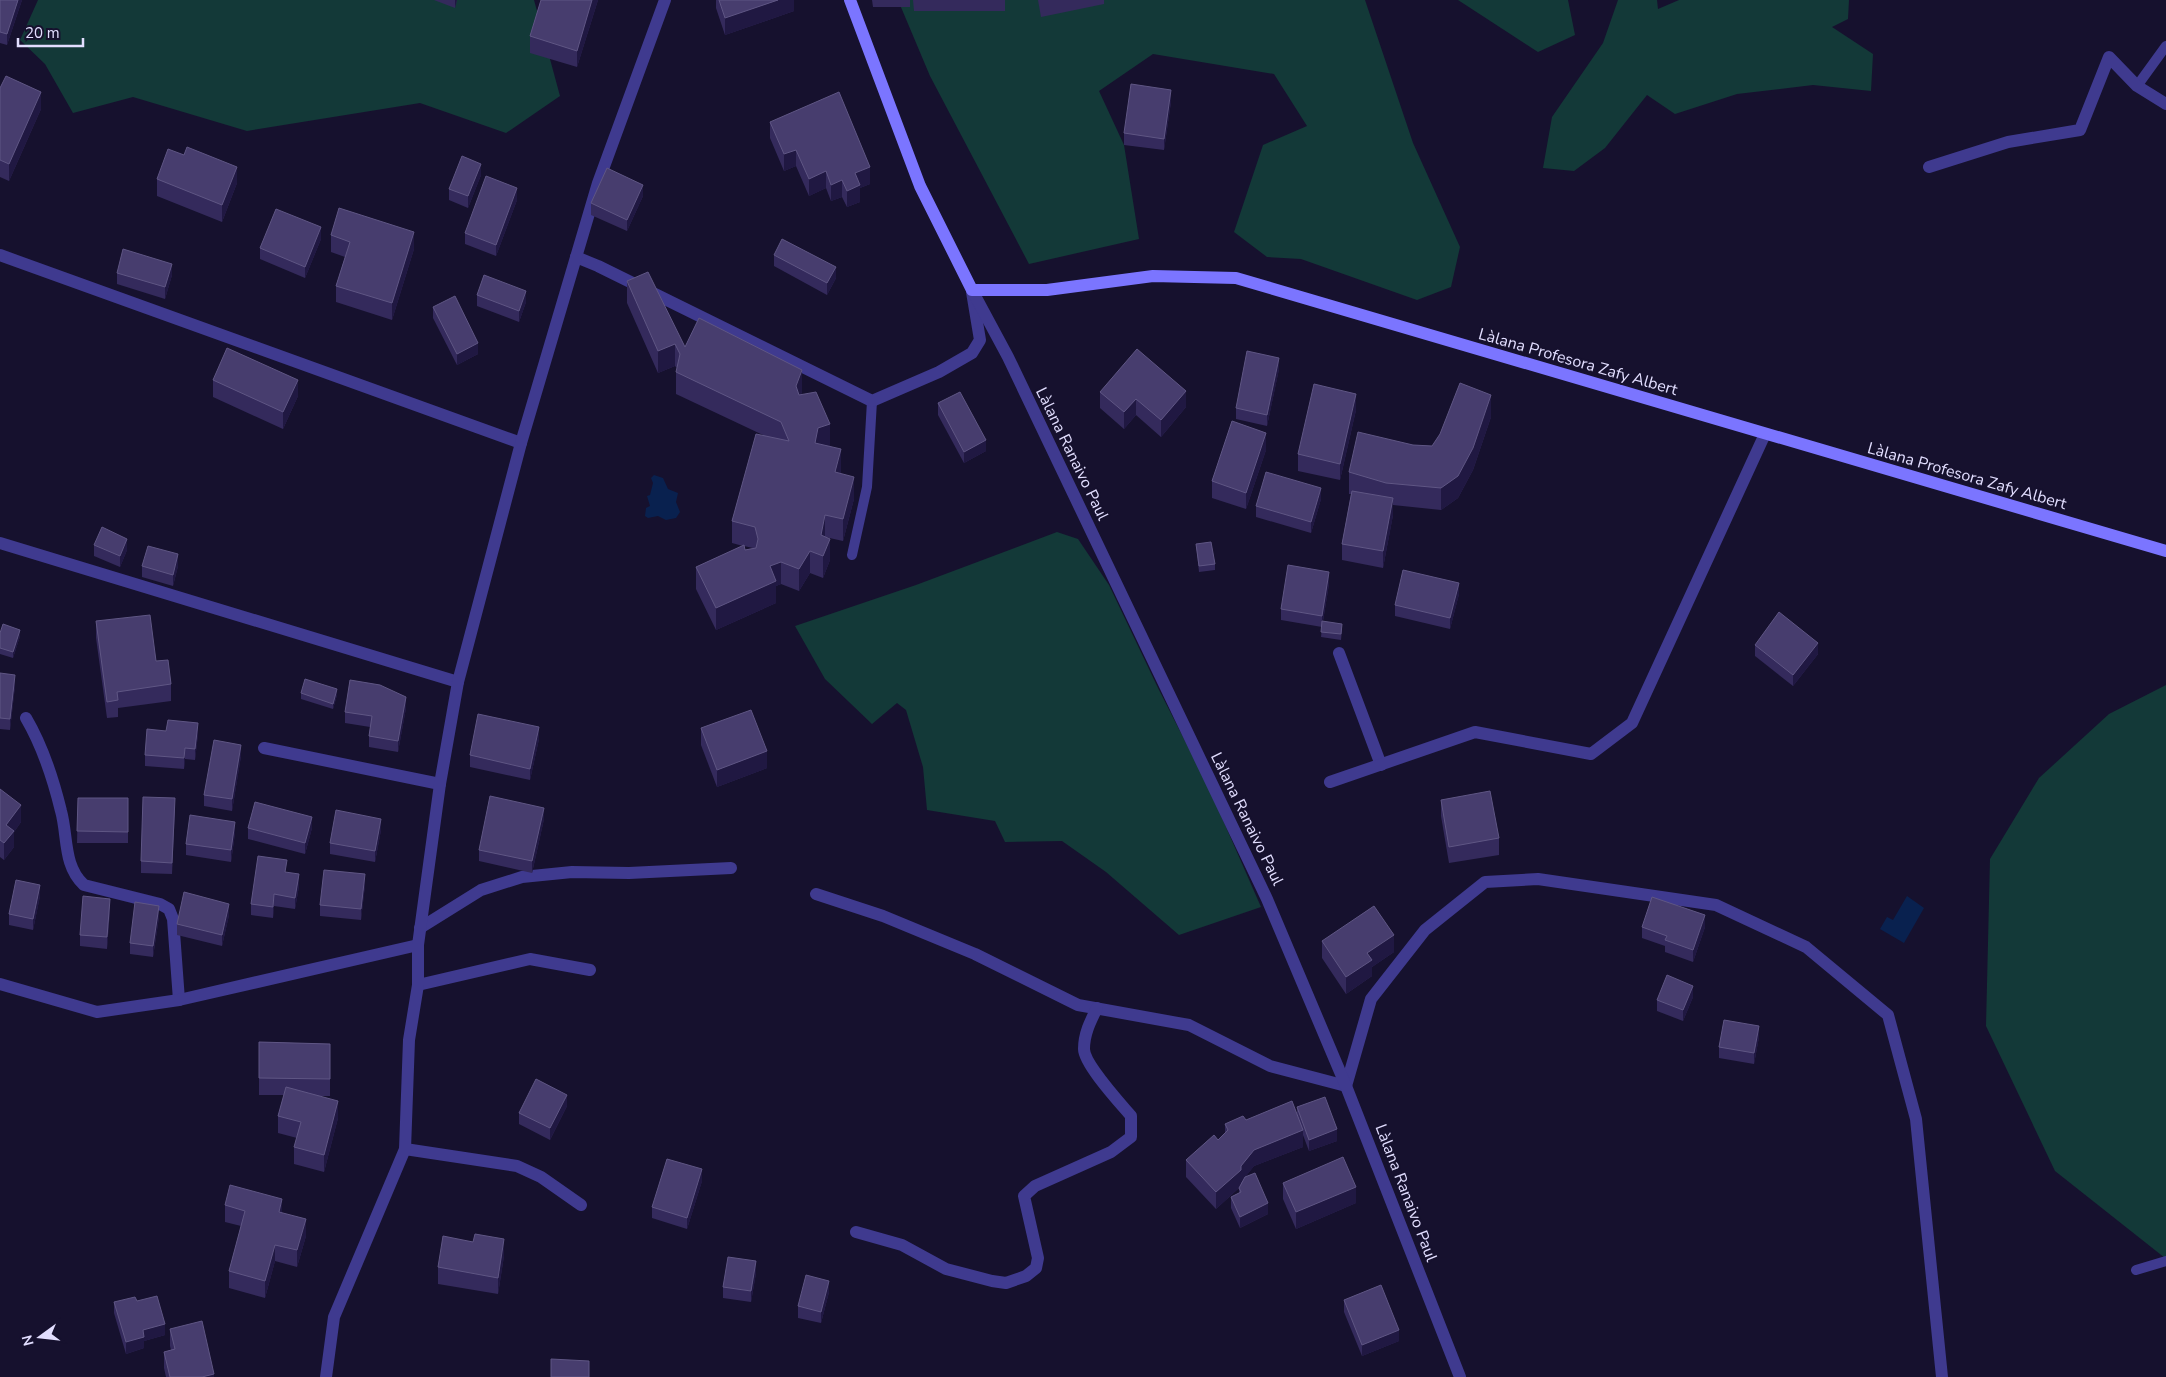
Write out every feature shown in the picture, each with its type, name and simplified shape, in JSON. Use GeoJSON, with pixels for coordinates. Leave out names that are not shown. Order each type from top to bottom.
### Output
{"type":"FeatureCollection","features":[{"type":"Feature","properties":{"kind":"main road"},"geometry":{"type":"LineString","coordinates":[[850,0],[920,186],[972,290]]}},
{"type":"Feature","properties":{"kind":"main road","name":"Làlana Profesora Zafy Albert"},"geometry":{"type":"LineString","coordinates":[[972,290],[1047,290],[1153,276],[1236,278],[2166,552]]}},
{"type":"Feature","properties":{"kind":"street"},"geometry":{"type":"LineString","coordinates":[[326,1377],[334,1317],[405,1149],[409,1040],[418,985],[418,945],[440,784],[458,682],[521,443],[598,183],[665,0]]}},
{"type":"Feature","properties":{"kind":"street"},"geometry":{"type":"LineString","coordinates":[[1929,167],[2008,142],[2080,130],[2109,57],[2137,86],[2166,104]]}},
{"type":"Feature","properties":{"kind":"street"},"geometry":{"type":"LineString","coordinates":[[0,255],[521,443]]}},
{"type":"Feature","properties":{"kind":"street"},"geometry":{"type":"LineString","coordinates":[[576,257],[598,266],[872,401],[939,372],[972,353],[980,340],[972,290]]}},
{"type":"Feature","properties":{"kind":"street","name":"Làlana Ranaivo Paul"},"geometry":{"type":"LineString","coordinates":[[972,290],[1008,357],[1263,891],[1346,1086],[1460,1377]]}},
{"type":"Feature","properties":{"kind":"street"},"geometry":{"type":"LineString","coordinates":[[1330,782],[1475,732],[1591,754],[1632,723],[1765,434]]}},
{"type":"Feature","properties":{"kind":"street"},"geometry":{"type":"LineString","coordinates":[[0,543],[458,682]]}},
{"type":"Feature","properties":{"kind":"street"},"geometry":{"type":"LineString","coordinates":[[1339,652],[1381,764]]}},
{"type":"Feature","properties":{"kind":"street"},"geometry":{"type":"LineString","coordinates":[[26,718],[40,742],[61,812],[70,867],[76,878],[84,885],[160,904],[169,910],[173,919],[179,1000]]}},
{"type":"Feature","properties":{"kind":"street"},"geometry":{"type":"LineString","coordinates":[[264,748],[440,784]]}},
{"type":"Feature","properties":{"kind":"street"},"geometry":{"type":"LineString","coordinates":[[420,928],[481,890],[522,877],[572,872],[629,873],[731,868]]}},
{"type":"Feature","properties":{"kind":"street"},"geometry":{"type":"LineString","coordinates":[[816,894],[883,916],[975,954],[1078,1005],[1189,1025],[1270,1066],[1346,1086],[1371,999],[1426,930],[1485,882],[1538,879],[1716,905],[1806,947],[1888,1015],[1916,1119],[1942,1377]]}},
{"type":"Feature","properties":{"kind":"street"},"geometry":{"type":"LineString","coordinates":[[0,984],[96,1012],[179,1000],[418,945]]}},
{"type":"Feature","properties":{"kind":"street"},"geometry":{"type":"LineString","coordinates":[[418,985],[530,959],[590,970]]}},
{"type":"Feature","properties":{"kind":"street"},"geometry":{"type":"LineString","coordinates":[[856,1232],[902,1244],[946,1269],[992,1281],[1006,1283],[1026,1276],[1036,1268],[1038,1258],[1024,1196],[1035,1186],[1111,1152],[1131,1137],[1131,1116],[1101,1081],[1084,1052],[1086,1031],[1096,1008]]}},
{"type":"Feature","properties":{"kind":"street"},"geometry":{"type":"LineString","coordinates":[[405,1149],[517,1166],[541,1177],[582,1205]]}},
{"type":"Feature","properties":{"kind":"lane"},"geometry":{"type":"LineString","coordinates":[[2137,86],[2166,46]]}},
{"type":"Feature","properties":{"kind":"lane"},"geometry":{"type":"LineString","coordinates":[[852,555],[867,487],[872,401]]}},
{"type":"Feature","properties":{"kind":"lane"},"geometry":{"type":"LineString","coordinates":[[2136,1270],[2166,1261]]}},
{"type":"Feature","properties":{"kind":"green space"},"geometry":{"type":"Polygon","coordinates":[[[38,0],[534,0],[560,96],[506,133],[420,103],[247,131],[133,97],[73,113],[45,64],[20,40],[38,0]]]}},
{"type":"Feature","properties":{"kind":"green space"},"geometry":{"type":"Polygon","coordinates":[[[898,0],[1365,0],[1413,143],[1460,247],[1451,287],[1417,300],[1301,259],[1267,257],[1234,232],[1263,145],[1307,126],[1274,74],[1153,54],[1099,91],[1124,145],[1139,239],[1029,264],[930,76],[898,0]]]}},
{"type":"Feature","properties":{"kind":"green space"},"geometry":{"type":"Polygon","coordinates":[[[1458,0],[1568,0],[1575,35],[1538,52],[1458,0]]]}},
{"type":"Feature","properties":{"kind":"green space"},"geometry":{"type":"Polygon","coordinates":[[[1618,0],[1657,0],[1658,9],[1679,0],[1849,0],[1848,19],[1832,27],[1873,54],[1871,91],[1813,85],[1737,94],[1675,114],[1647,95],[1605,148],[1574,171],[1543,168],[1552,117],[1603,43],[1618,0]]]}},
{"type":"Feature","properties":{"kind":"green space"},"geometry":{"type":"Polygon","coordinates":[[[1057,532],[1078,539],[1109,585],[1158,688],[1208,786],[1261,907],[1179,935],[1106,872],[1062,841],[1005,842],[995,821],[927,810],[923,767],[906,710],[897,703],[872,724],[825,679],[795,626],[916,585],[1057,532]]]}},
{"type":"Feature","properties":{"kind":"green space"},"geometry":{"type":"Polygon","coordinates":[[[2166,685],[2165,1258],[2055,1171],[1986,1026],[1990,859],[2039,778],[2109,714],[2166,685]]]}},
{"type":"Feature","properties":{"kind":"water"},"geometry":{"type":"Polygon","coordinates":[[[654,475],[663,478],[668,489],[678,493],[676,502],[680,512],[676,518],[666,520],[658,516],[648,518],[645,516],[646,508],[650,506],[647,496],[650,495],[653,483],[651,478],[654,475]]]}},
{"type":"Feature","properties":{"kind":"water"},"geometry":{"type":"Polygon","coordinates":[[[1907,896],[1924,908],[1904,943],[1880,929],[1887,917],[1893,920],[1907,896]]]}},
{"type":"Feature","properties":{"kind":"building"},"geometry":{"type":"Polygon","coordinates":[[[0,0],[18,0],[7,34],[0,32],[0,0]]]}},
{"type":"Feature","properties":{"kind":"building"},"geometry":{"type":"Polygon","coordinates":[[[541,0],[592,0],[577,51],[530,36],[541,0]]]}},
{"type":"Feature","properties":{"kind":"building"},"geometry":{"type":"Polygon","coordinates":[[[719,0],[778,0],[725,18],[719,0]]]}},
{"type":"Feature","properties":{"kind":"building"},"geometry":{"type":"Polygon","coordinates":[[[6,76],[41,92],[9,164],[0,160],[0,88],[6,76]]]}},
{"type":"Feature","properties":{"kind":"building"},"geometry":{"type":"Polygon","coordinates":[[[1131,84],[1171,90],[1164,139],[1124,133],[1131,84]]]}},
{"type":"Feature","properties":{"kind":"building"},"geometry":{"type":"Polygon","coordinates":[[[839,92],[870,167],[855,173],[860,185],[847,191],[842,180],[831,185],[826,171],[809,179],[796,150],[784,154],[770,122],[839,92]]]}},
{"type":"Feature","properties":{"kind":"building"},"geometry":{"type":"Polygon","coordinates":[[[187,147],[237,167],[222,205],[157,179],[168,149],[184,155],[187,147]]]}},
{"type":"Feature","properties":{"kind":"building"},"geometry":{"type":"Polygon","coordinates":[[[462,156],[481,164],[468,196],[449,189],[462,156]]]}},
{"type":"Feature","properties":{"kind":"building"},"geometry":{"type":"Polygon","coordinates":[[[607,168],[643,185],[627,220],[591,203],[607,168]]]}},
{"type":"Feature","properties":{"kind":"building"},"geometry":{"type":"Polygon","coordinates":[[[486,176],[517,188],[496,245],[465,233],[486,176]]]}},
{"type":"Feature","properties":{"kind":"building"},"geometry":{"type":"Polygon","coordinates":[[[339,208],[414,232],[392,303],[336,286],[350,242],[331,235],[339,208]]]}},
{"type":"Feature","properties":{"kind":"building"},"geometry":{"type":"Polygon","coordinates":[[[276,209],[321,227],[305,267],[260,248],[276,209]]]}},
{"type":"Feature","properties":{"kind":"building"},"geometry":{"type":"Polygon","coordinates":[[[782,239],[836,267],[827,283],[774,255],[782,239]]]}},
{"type":"Feature","properties":{"kind":"building"},"geometry":{"type":"Polygon","coordinates":[[[123,249],[172,264],[165,287],[117,273],[123,249]]]}},
{"type":"Feature","properties":{"kind":"building"},"geometry":{"type":"Polygon","coordinates":[[[648,272],[685,347],[699,318],[802,370],[796,386],[799,395],[816,392],[830,424],[818,428],[815,443],[841,449],[835,472],[854,477],[843,519],[825,515],[821,535],[830,539],[823,556],[810,551],[799,569],[781,562],[770,566],[776,581],[716,608],[696,567],[744,545],[745,550],[756,548],[758,539],[755,527],[732,521],[756,434],[789,441],[781,422],[676,372],[680,354],[675,344],[658,351],[627,281],[648,272]]]}},
{"type":"Feature","properties":{"kind":"building"},"geometry":{"type":"Polygon","coordinates":[[[484,275],[526,291],[519,311],[477,295],[484,275]]]}},
{"type":"Feature","properties":{"kind":"building"},"geometry":{"type":"Polygon","coordinates":[[[455,296],[478,343],[457,354],[433,307],[455,296]]]}},
{"type":"Feature","properties":{"kind":"building"},"geometry":{"type":"Polygon","coordinates":[[[227,348],[298,380],[283,412],[213,380],[227,348]]]}},
{"type":"Feature","properties":{"kind":"building"},"geometry":{"type":"Polygon","coordinates":[[[1137,349],[1186,391],[1161,420],[1136,399],[1124,412],[1100,392],[1137,349]]]}},
{"type":"Feature","properties":{"kind":"building"},"geometry":{"type":"Polygon","coordinates":[[[1247,351],[1279,358],[1267,415],[1236,408],[1247,351]]]}},
{"type":"Feature","properties":{"kind":"building"},"geometry":{"type":"Polygon","coordinates":[[[1460,383],[1491,395],[1473,448],[1458,476],[1441,488],[1386,483],[1349,472],[1358,432],[1413,445],[1432,446],[1440,434],[1460,383]]]}},
{"type":"Feature","properties":{"kind":"building"},"geometry":{"type":"Polygon","coordinates":[[[1314,384],[1356,394],[1340,464],[1298,454],[1314,384]]]}},
{"type":"Feature","properties":{"kind":"building"},"geometry":{"type":"Polygon","coordinates":[[[960,392],[986,440],[964,452],[938,403],[960,392]]]}},
{"type":"Feature","properties":{"kind":"building"},"geometry":{"type":"Polygon","coordinates":[[[1232,421],[1266,433],[1246,493],[1212,481],[1232,421]]]}},
{"type":"Feature","properties":{"kind":"building"},"geometry":{"type":"Polygon","coordinates":[[[1266,472],[1321,488],[1311,522],[1256,506],[1266,472]]]}},
{"type":"Feature","properties":{"kind":"building"},"geometry":{"type":"Polygon","coordinates":[[[1352,491],[1393,498],[1383,551],[1342,544],[1352,491]]]}},
{"type":"Feature","properties":{"kind":"building"},"geometry":{"type":"Polygon","coordinates":[[[102,527],[127,539],[120,556],[94,545],[102,527]]]}},
{"type":"Feature","properties":{"kind":"building"},"geometry":{"type":"Polygon","coordinates":[[[1211,542],[1215,564],[1199,566],[1196,544],[1211,542]]]}},
{"type":"Feature","properties":{"kind":"building"},"geometry":{"type":"Polygon","coordinates":[[[148,546],[178,554],[173,575],[142,566],[148,546]]]}},
{"type":"Feature","properties":{"kind":"building"},"geometry":{"type":"Polygon","coordinates":[[[1288,565],[1329,572],[1322,616],[1281,609],[1288,565]]]}},
{"type":"Feature","properties":{"kind":"building"},"geometry":{"type":"Polygon","coordinates":[[[1403,570],[1459,583],[1450,618],[1395,605],[1403,570]]]}},
{"type":"Feature","properties":{"kind":"building"},"geometry":{"type":"Polygon","coordinates":[[[1779,612],[1818,643],[1793,675],[1755,645],[1779,612]]]}},
{"type":"Feature","properties":{"kind":"building"},"geometry":{"type":"Polygon","coordinates":[[[150,615],[156,661],[168,660],[171,684],[117,692],[118,700],[107,702],[96,621],[150,615]]]}},
{"type":"Feature","properties":{"kind":"building"},"geometry":{"type":"Polygon","coordinates":[[[1322,621],[1342,624],[1341,634],[1321,632],[1322,621]]]}},
{"type":"Feature","properties":{"kind":"building"},"geometry":{"type":"Polygon","coordinates":[[[3,624],[20,630],[13,652],[0,648],[0,633],[3,624]]]}},
{"type":"Feature","properties":{"kind":"building"},"geometry":{"type":"Polygon","coordinates":[[[0,673],[15,675],[10,719],[0,718],[0,673]]]}},
{"type":"Feature","properties":{"kind":"building"},"geometry":{"type":"Polygon","coordinates":[[[305,679],[337,689],[333,704],[301,693],[305,679]]]}},
{"type":"Feature","properties":{"kind":"building"},"geometry":{"type":"Polygon","coordinates":[[[350,680],[380,685],[406,697],[398,741],[369,736],[372,716],[345,712],[350,680]]]}},
{"type":"Feature","properties":{"kind":"building"},"geometry":{"type":"Polygon","coordinates":[[[751,710],[767,751],[717,770],[701,728],[751,710]]]}},
{"type":"Feature","properties":{"kind":"building"},"geometry":{"type":"Polygon","coordinates":[[[478,714],[539,727],[530,769],[470,755],[478,714]]]}},
{"type":"Feature","properties":{"kind":"building"},"geometry":{"type":"Polygon","coordinates":[[[168,720],[198,723],[195,749],[185,748],[184,758],[145,755],[147,729],[166,731],[168,720]]]}},
{"type":"Feature","properties":{"kind":"building"},"geometry":{"type":"Polygon","coordinates":[[[214,740],[241,745],[232,799],[204,795],[214,740]]]}},
{"type":"Feature","properties":{"kind":"building"},"geometry":{"type":"Polygon","coordinates":[[[0,789],[21,805],[6,825],[14,831],[4,843],[0,840],[0,789]]]}},
{"type":"Feature","properties":{"kind":"building"},"geometry":{"type":"Polygon","coordinates":[[[1490,791],[1499,838],[1449,847],[1441,800],[1490,791]]]}},
{"type":"Feature","properties":{"kind":"building"},"geometry":{"type":"Polygon","coordinates":[[[490,796],[544,808],[532,861],[479,850],[490,796]]]}},
{"type":"Feature","properties":{"kind":"building"},"geometry":{"type":"Polygon","coordinates":[[[143,797],[175,798],[172,863],[141,861],[143,797]]]}},
{"type":"Feature","properties":{"kind":"building"},"geometry":{"type":"Polygon","coordinates":[[[78,798],[128,798],[128,832],[77,831],[78,798]]]}},
{"type":"Feature","properties":{"kind":"building"},"geometry":{"type":"Polygon","coordinates":[[[255,802],[312,817],[305,843],[248,828],[255,802]]]}},
{"type":"Feature","properties":{"kind":"building"},"geometry":{"type":"Polygon","coordinates":[[[336,810],[381,819],[375,851],[330,843],[336,810]]]}},
{"type":"Feature","properties":{"kind":"building"},"geometry":{"type":"Polygon","coordinates":[[[190,815],[235,822],[231,850],[186,844],[190,815]]]}},
{"type":"Feature","properties":{"kind":"building"},"geometry":{"type":"Polygon","coordinates":[[[258,856],[287,860],[285,872],[299,874],[295,898],[274,894],[273,907],[251,904],[258,856]]]}},
{"type":"Feature","properties":{"kind":"building"},"geometry":{"type":"Polygon","coordinates":[[[324,870],[365,874],[361,909],[320,905],[324,870]]]}},
{"type":"Feature","properties":{"kind":"building"},"geometry":{"type":"Polygon","coordinates":[[[16,880],[40,885],[33,919],[9,914],[16,880]]]}},
{"type":"Feature","properties":{"kind":"building"},"geometry":{"type":"Polygon","coordinates":[[[184,892],[229,904],[222,935],[177,924],[184,892]]]}},
{"type":"Feature","properties":{"kind":"building"},"geometry":{"type":"Polygon","coordinates":[[[83,896],[110,899],[107,937],[80,935],[83,896]]]}},
{"type":"Feature","properties":{"kind":"building"},"geometry":{"type":"Polygon","coordinates":[[[1652,897],[1705,915],[1693,950],[1665,940],[1667,936],[1642,927],[1652,897]]]}},
{"type":"Feature","properties":{"kind":"building"},"geometry":{"type":"Polygon","coordinates":[[[135,902],[159,906],[153,946],[130,943],[135,902]]]}},
{"type":"Feature","properties":{"kind":"building"},"geometry":{"type":"Polygon","coordinates":[[[1374,906],[1394,935],[1367,953],[1372,960],[1346,977],[1322,941],[1374,906]]]}},
{"type":"Feature","properties":{"kind":"building"},"geometry":{"type":"Polygon","coordinates":[[[1667,975],[1693,986],[1683,1010],[1657,1000],[1667,975]]]}},
{"type":"Feature","properties":{"kind":"building"},"geometry":{"type":"Polygon","coordinates":[[[1724,1020],[1759,1026],[1754,1053],[1719,1047],[1724,1020]]]}},
{"type":"Feature","properties":{"kind":"building"},"geometry":{"type":"Polygon","coordinates":[[[259,1042],[330,1044],[330,1079],[259,1078],[259,1042]]]}},
{"type":"Feature","properties":{"kind":"building"},"geometry":{"type":"Polygon","coordinates":[[[536,1079],[567,1095],[550,1128],[519,1113],[536,1079]]]}},
{"type":"Feature","properties":{"kind":"building"},"geometry":{"type":"Polygon","coordinates":[[[286,1087],[338,1101],[324,1155],[294,1147],[301,1122],[278,1116],[286,1087]]]}},
{"type":"Feature","properties":{"kind":"building"},"geometry":{"type":"Polygon","coordinates":[[[1325,1097],[1337,1129],[1309,1140],[1297,1107],[1325,1097]]]}},
{"type":"Feature","properties":{"kind":"building"},"geometry":{"type":"Polygon","coordinates":[[[1292,1101],[1303,1130],[1254,1150],[1241,1166],[1241,1170],[1216,1192],[1186,1160],[1214,1135],[1218,1140],[1228,1130],[1225,1124],[1243,1116],[1246,1120],[1292,1101]]]}},
{"type":"Feature","properties":{"kind":"building"},"geometry":{"type":"Polygon","coordinates":[[[1343,1157],[1356,1187],[1296,1212],[1283,1183],[1343,1157]]]}},
{"type":"Feature","properties":{"kind":"building"},"geometry":{"type":"Polygon","coordinates":[[[667,1159],[702,1169],[687,1218],[652,1207],[667,1159]]]}},
{"type":"Feature","properties":{"kind":"building"},"geometry":{"type":"Polygon","coordinates":[[[1255,1173],[1268,1203],[1240,1217],[1231,1197],[1241,1192],[1239,1188],[1245,1177],[1255,1173]]]}},
{"type":"Feature","properties":{"kind":"building"},"geometry":{"type":"Polygon","coordinates":[[[230,1185],[282,1199],[279,1212],[306,1219],[297,1250],[275,1245],[265,1281],[229,1271],[245,1211],[225,1205],[230,1185]]]}},
{"type":"Feature","properties":{"kind":"building"},"geometry":{"type":"Polygon","coordinates":[[[475,1234],[504,1239],[498,1278],[438,1267],[443,1236],[473,1242],[475,1234]]]}},
{"type":"Feature","properties":{"kind":"building"},"geometry":{"type":"Polygon","coordinates":[[[728,1257],[756,1261],[751,1291],[723,1287],[728,1257]]]}},
{"type":"Feature","properties":{"kind":"building"},"geometry":{"type":"Polygon","coordinates":[[[806,1275],[829,1281],[821,1312],[798,1306],[806,1275]]]}},
{"type":"Feature","properties":{"kind":"building"},"geometry":{"type":"Polygon","coordinates":[[[1381,1285],[1399,1330],[1362,1345],[1344,1300],[1381,1285]]]}},
{"type":"Feature","properties":{"kind":"building"},"geometry":{"type":"Polygon","coordinates":[[[157,1296],[165,1324],[143,1330],[144,1337],[126,1342],[114,1302],[135,1297],[137,1301],[157,1296]]]}},
{"type":"Feature","properties":{"kind":"building"},"geometry":{"type":"Polygon","coordinates":[[[202,1321],[214,1374],[202,1377],[170,1377],[164,1352],[175,1349],[170,1329],[202,1321]]]}},
{"type":"Feature","properties":{"kind":"building"},"geometry":{"type":"Polygon","coordinates":[[[551,1359],[589,1361],[589,1377],[551,1377],[551,1359]]]}}]}
